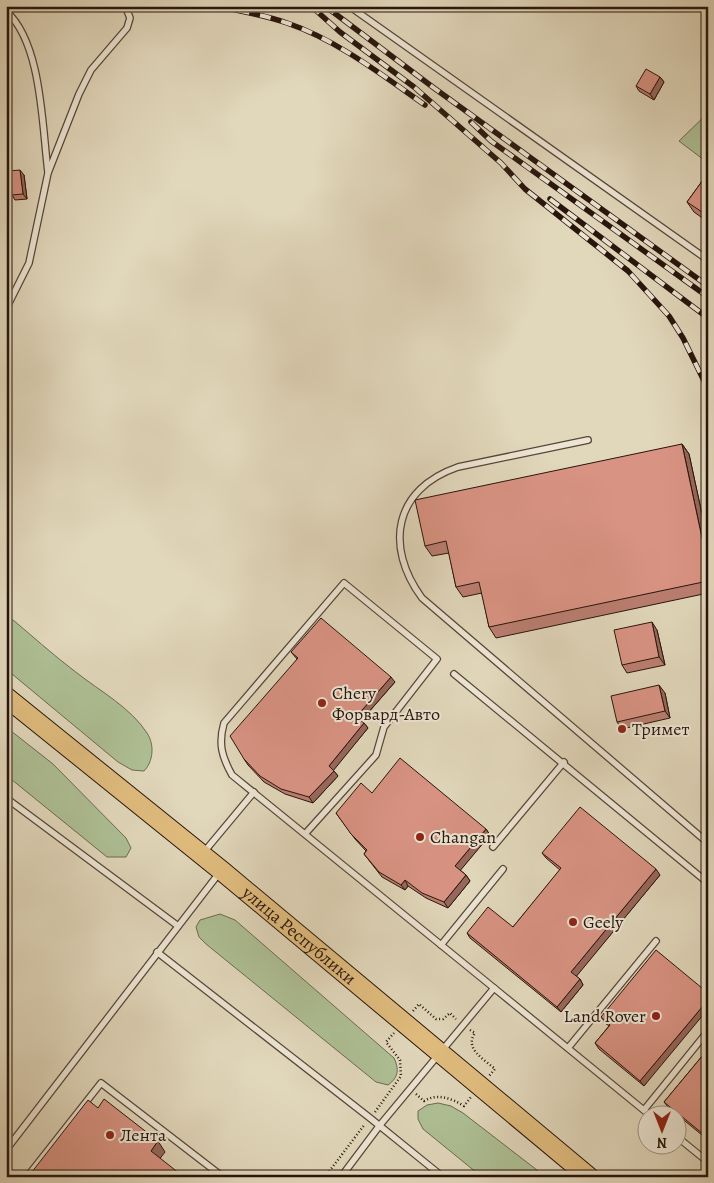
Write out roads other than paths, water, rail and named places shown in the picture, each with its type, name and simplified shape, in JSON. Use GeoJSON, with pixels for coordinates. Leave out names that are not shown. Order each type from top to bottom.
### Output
{"type":"FeatureCollection","features":[{"type":"Feature","properties":{"kind":"main road","name":"улица Республики"},"geometry":{"type":"LineString","coordinates":[[6,697],[202,854],[589,1177]]}},
{"type":"Feature","properties":{"kind":"lane"},"geometry":{"type":"LineString","coordinates":[[6,309],[29,263],[48,173],[79,94],[91,70],[128,28],[130,18],[126,8],[122,6]]}},
{"type":"Feature","properties":{"kind":"lane"},"geometry":{"type":"LineString","coordinates":[[349,6],[708,260]]}},
{"type":"Feature","properties":{"kind":"lane"},"geometry":{"type":"LineString","coordinates":[[6,11],[19,24],[30,50],[48,173]]}},
{"type":"Feature","properties":{"kind":"lane"},"geometry":{"type":"LineString","coordinates":[[588,440],[458,467],[438,474],[412,497],[406,508],[399,536],[405,569],[422,598],[708,843]]}},
{"type":"Feature","properties":{"kind":"lane"},"geometry":{"type":"LineString","coordinates":[[305,834],[376,755],[384,727],[437,659],[344,583],[224,723],[220,748],[232,775],[639,1106]]}},
{"type":"Feature","properties":{"kind":"lane"},"geometry":{"type":"LineString","coordinates":[[454,674],[564,762],[708,883]]}},
{"type":"Feature","properties":{"kind":"lane"},"geometry":{"type":"LineString","coordinates":[[493,847],[564,762]]}},
{"type":"Feature","properties":{"kind":"lane"},"geometry":{"type":"LineString","coordinates":[[202,854],[254,792]]}},
{"type":"Feature","properties":{"kind":"lane"},"geometry":{"type":"LineString","coordinates":[[6,798],[178,926]]}},
{"type":"Feature","properties":{"kind":"lane"},"geometry":{"type":"LineString","coordinates":[[442,945],[503,869]]}},
{"type":"Feature","properties":{"kind":"lane"},"geometry":{"type":"LineString","coordinates":[[6,1150],[157,952],[222,871]]}},
{"type":"Feature","properties":{"kind":"lane"},"geometry":{"type":"LineString","coordinates":[[568,1048],[656,941]]}},
{"type":"Feature","properties":{"kind":"lane"},"geometry":{"type":"LineString","coordinates":[[157,952],[380,1125],[443,1177]]}},
{"type":"Feature","properties":{"kind":"lane"},"geometry":{"type":"LineString","coordinates":[[341,1177],[380,1125],[494,988]]}},
{"type":"Feature","properties":{"kind":"lane"},"geometry":{"type":"LineString","coordinates":[[647,1106],[708,1031]]}},
{"type":"Feature","properties":{"kind":"lane"},"geometry":{"type":"LineString","coordinates":[[27,1177],[101,1083],[223,1177]]}},
{"type":"Feature","properties":{"kind":"lane"},"geometry":{"type":"LineString","coordinates":[[686,1144],[708,1162]]}},
{"type":"Feature","properties":{"kind":"railway"},"geometry":{"type":"LineString","coordinates":[[217,6],[278,20],[306,30],[359,59],[425,105]]}},
{"type":"Feature","properties":{"kind":"railway"},"geometry":{"type":"LineString","coordinates":[[311,6],[340,32],[414,87],[501,163],[525,189],[628,271],[669,316],[683,338],[708,389]]}},
{"type":"Feature","properties":{"kind":"railway"},"geometry":{"type":"LineString","coordinates":[[325,6],[434,88],[708,286]]}},
{"type":"Feature","properties":{"kind":"railway"},"geometry":{"type":"LineString","coordinates":[[471,122],[491,141],[708,297]]}},
{"type":"Feature","properties":{"kind":"railway"},"geometry":{"type":"LineString","coordinates":[[550,199],[708,318]]}},
{"type":"Feature","properties":{"kind":"place","name":"Chery Форвард-Авто"},"geometry":{"type":"Point","coordinates":[322,703]}},
{"type":"Feature","properties":{"kind":"place","name":"Тримет"},"geometry":{"type":"Point","coordinates":[622,729]}},
{"type":"Feature","properties":{"kind":"place","name":"Changan"},"geometry":{"type":"Point","coordinates":[420,837]}},
{"type":"Feature","properties":{"kind":"place","name":"Geely"},"geometry":{"type":"Point","coordinates":[573,922]}},
{"type":"Feature","properties":{"kind":"place","name":"Land Rover"},"geometry":{"type":"Point","coordinates":[656,1016]}},
{"type":"Feature","properties":{"kind":"place","name":"Лента"},"geometry":{"type":"Point","coordinates":[110,1135]}}]}
